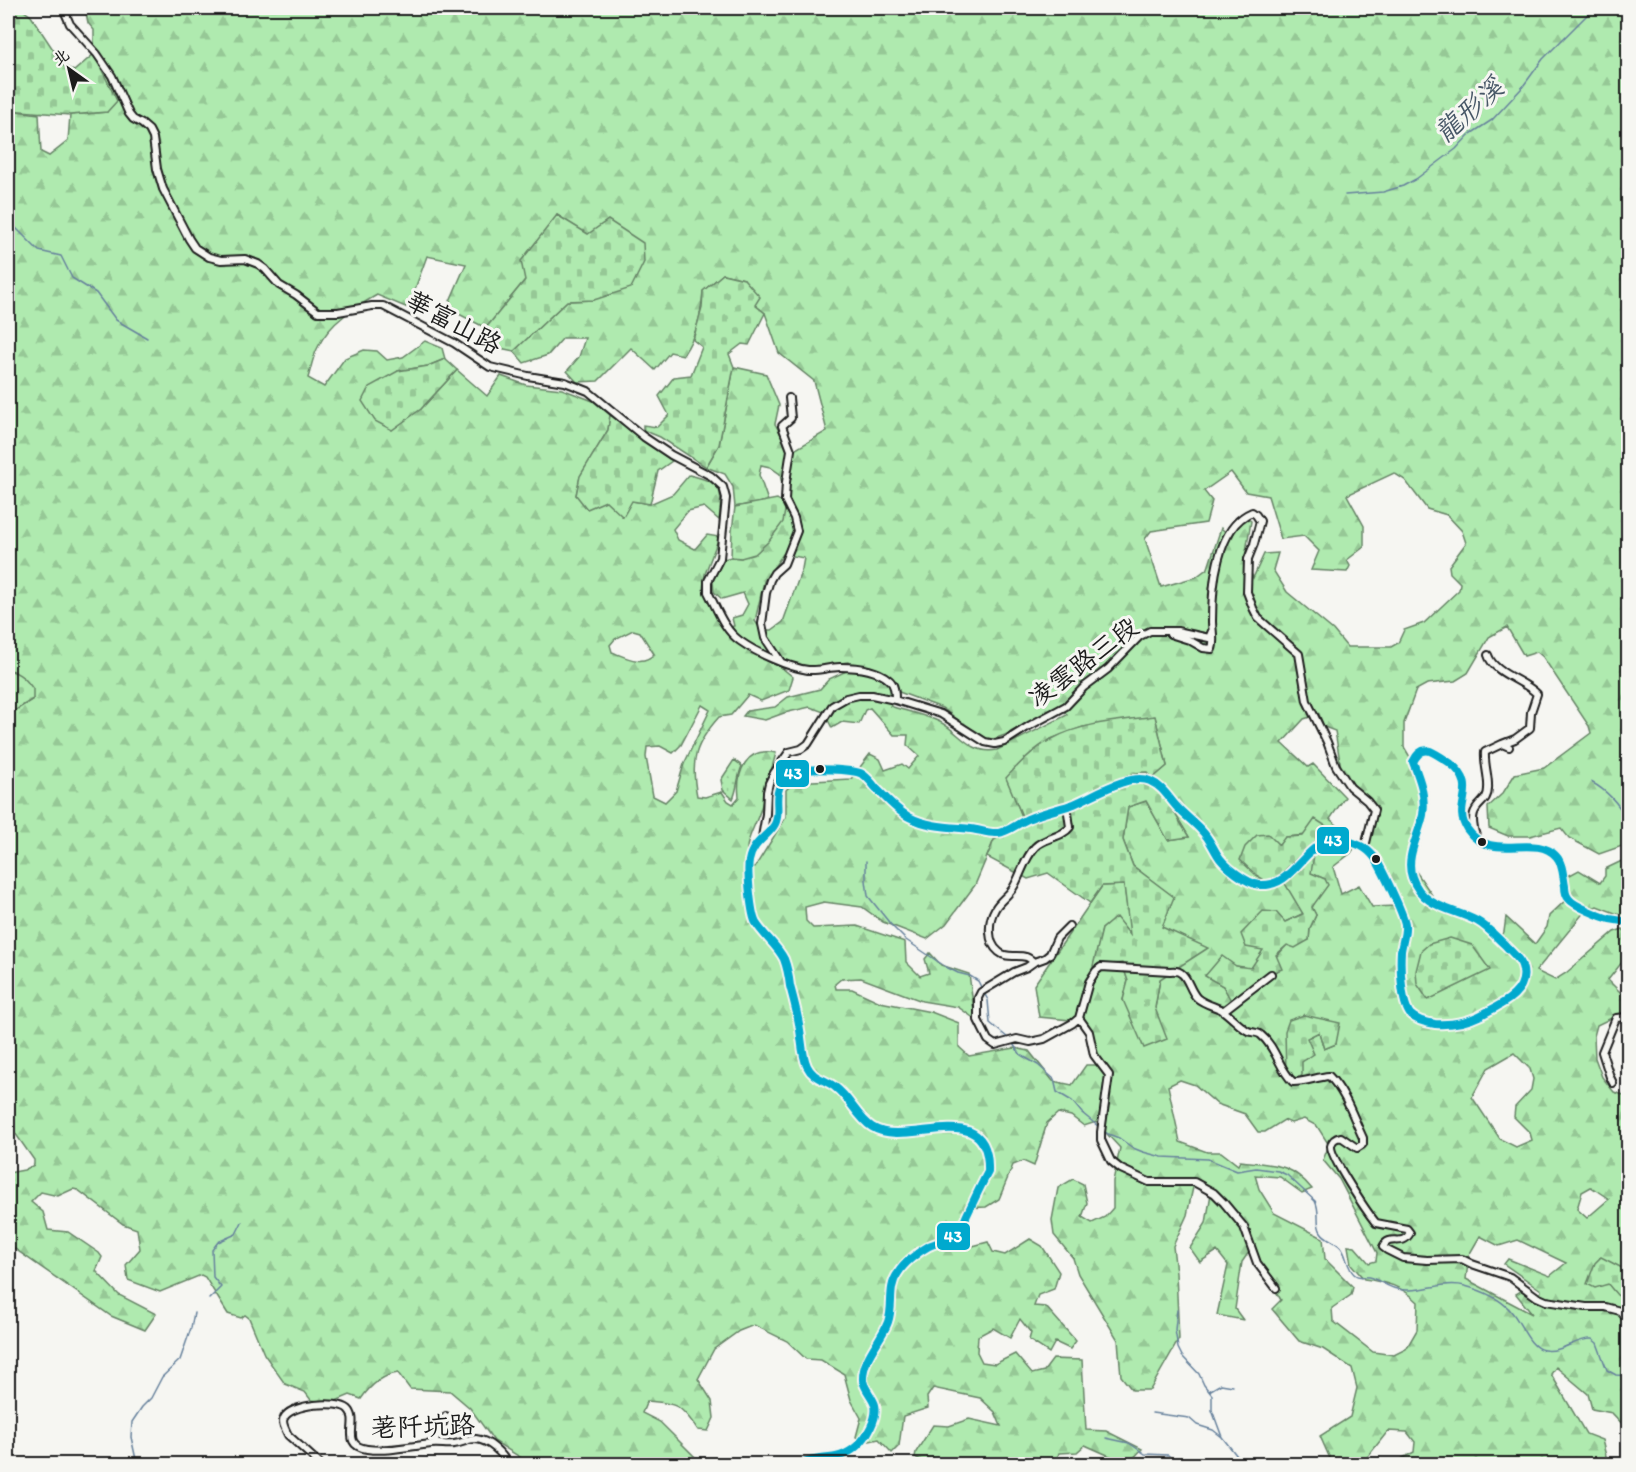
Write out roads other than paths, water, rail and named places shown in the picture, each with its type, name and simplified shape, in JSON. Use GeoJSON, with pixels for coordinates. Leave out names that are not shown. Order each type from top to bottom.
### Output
{"type":"FeatureCollection","features":[{"type":"Feature","properties":{"kind":"street","name":"華富山路"},"geometry":{"type":"LineString","coordinates":[[63,8],[70,24],[112,76],[129,114],[149,130],[153,138],[157,169],[164,189],[195,248],[209,257],[221,260],[245,259],[258,264],[279,285],[318,312],[338,312],[383,306],[454,343],[490,367],[576,385],[588,391],[634,430],[671,455],[711,476],[723,487],[726,498],[720,558],[708,581],[708,592],[729,631],[739,641],[756,651],[806,670],[838,667],[867,670],[889,680],[895,689],[895,700]]}},
{"type":"Feature","properties":{"kind":"street"},"geometry":{"type":"LineString","coordinates":[[782,662],[765,638],[762,624],[770,580],[784,564],[797,531],[786,500],[791,450],[782,426],[791,418],[789,398]]}},
{"type":"Feature","properties":{"kind":"street"},"geometry":{"type":"LineString","coordinates":[[1212,632],[1212,593],[1216,566],[1233,525],[1252,512],[1260,521],[1248,560],[1247,592],[1258,618],[1299,654],[1306,701],[1327,742],[1336,766],[1350,787],[1374,810],[1365,847]]}},
{"type":"Feature","properties":{"kind":"street","name":"凌雲路三段"},"geometry":{"type":"LineString","coordinates":[[761,838],[766,814],[767,792],[774,773],[789,752],[801,749],[808,744],[832,706],[846,698],[872,695],[941,714],[985,742],[994,744],[1004,742],[1066,706],[1084,687],[1108,669],[1140,636],[1150,631],[1177,631],[1209,638],[1212,632]]}},
{"type":"Feature","properties":{"kind":"street","name":"凌雲路三段"},"geometry":{"type":"LineString","coordinates":[[1163,632],[1189,640],[1203,648],[1212,649],[1214,644],[1212,632]]}},
{"type":"Feature","properties":{"kind":"street"},"geometry":{"type":"LineString","coordinates":[[1477,839],[1472,825],[1472,815],[1488,794],[1489,788],[1484,762],[1485,752],[1515,739],[1530,728],[1531,712],[1537,694],[1515,678],[1505,674],[1490,660],[1488,655]]}},
{"type":"Feature","properties":{"kind":"street"},"geometry":{"type":"LineString","coordinates":[[1502,744],[1509,747]]}},
{"type":"Feature","properties":{"kind":"street"},"geometry":{"type":"LineString","coordinates":[[802,1464],[844,1455],[858,1445],[868,1431],[875,1414],[874,1404],[863,1380],[872,1349],[888,1322],[891,1291],[897,1273],[928,1246],[948,1239],[959,1232],[988,1172],[988,1160],[979,1138],[967,1131],[945,1128],[892,1133],[874,1128],[835,1087],[814,1077],[807,1067],[785,962],[774,944],[757,925],[752,912],[749,861],[761,838],[775,825],[779,788],[790,775],[799,770],[847,770],[861,773],[906,816],[926,823],[993,834],[1003,833],[1025,819],[1067,806],[1122,783],[1138,778],[1148,779],[1161,788],[1180,811],[1203,832],[1224,863],[1252,884],[1263,886],[1282,879],[1315,848],[1327,840],[1341,840],[1365,847],[1375,858],[1405,924],[1401,961],[1406,1005],[1416,1019],[1430,1024],[1456,1024],[1470,1021],[1513,997],[1522,980],[1523,969],[1516,957],[1484,925],[1473,918],[1440,907],[1428,900],[1411,876],[1410,863],[1423,818],[1424,802],[1421,785],[1413,762],[1421,752],[1431,752],[1443,758],[1465,780],[1466,790],[1461,819],[1468,831],[1477,839],[1488,846],[1539,847],[1548,850],[1556,856],[1561,865],[1568,899],[1608,919],[1629,922]]}},
{"type":"Feature","properties":{"kind":"street"},"geometry":{"type":"LineString","coordinates":[[1034,962],[1027,957],[1007,956],[999,952],[993,945],[990,934],[991,922],[995,909],[1013,889],[1024,864],[1035,847],[1067,832],[1070,827],[1067,806]]}},
{"type":"Feature","properties":{"kind":"street"},"geometry":{"type":"LineString","coordinates":[[1069,926],[1057,938],[1050,954],[1045,958],[1014,972],[984,991],[978,998],[978,1020],[988,1040],[995,1045],[1017,1039],[1030,1042],[1044,1040],[1073,1023],[1079,1017],[1089,982],[1101,967],[1176,970],[1185,976],[1195,996],[1201,1001],[1223,1011],[1248,1030],[1260,1033],[1293,1082],[1329,1076],[1341,1090],[1363,1138],[1363,1144],[1357,1148],[1341,1137],[1335,1138],[1331,1149],[1337,1163],[1376,1223],[1407,1228],[1410,1233],[1402,1241],[1385,1242],[1383,1247],[1386,1250],[1403,1258],[1462,1259],[1510,1277],[1538,1298],[1546,1301],[1586,1307],[1605,1307],[1620,1311],[1629,1320]]}},
{"type":"Feature","properties":{"kind":"street"},"geometry":{"type":"LineString","coordinates":[[1223,1011],[1271,974]]}},
{"type":"Feature","properties":{"kind":"street"},"geometry":{"type":"LineString","coordinates":[[1079,1017],[1089,1032],[1094,1054],[1109,1076],[1101,1124],[1101,1140],[1112,1161],[1121,1170],[1149,1182],[1194,1182],[1215,1193],[1244,1227],[1257,1263],[1276,1288]]}},
{"type":"Feature","properties":{"kind":"street"},"geometry":{"type":"LineString","coordinates":[[1613,1083],[1602,1052],[1616,1018],[1629,1017]]}},
{"type":"Feature","properties":{"kind":"street","name":"荖阡坑路"},"geometry":{"type":"LineString","coordinates":[[320,1464],[288,1435],[283,1422],[284,1417],[296,1408],[344,1406],[351,1412],[351,1438],[362,1448],[384,1450],[434,1443],[453,1444],[478,1439],[498,1451],[507,1464]]}},
{"type":"Feature","properties":{"kind":"street"},"geometry":{"type":"LineString","coordinates":[[434,1443],[446,1416]]}},
{"type":"Feature","properties":{"kind":"waterway","name":"龍形溪"},"geometry":{"type":"LineString","coordinates":[[1345,195],[1383,192],[1403,186],[1456,149],[1469,135],[1492,120],[1521,89],[1543,59],[1592,8]]}},
{"type":"Feature","properties":{"kind":"waterway"},"geometry":{"type":"LineString","coordinates":[[8,223],[39,251],[61,256],[72,278],[96,293],[116,320],[147,338]]}},
{"type":"Feature","properties":{"kind":"waterway"},"geometry":{"type":"LineString","coordinates":[[1591,782],[1612,798],[1628,821]]}},
{"type":"Feature","properties":{"kind":"waterway"},"geometry":{"type":"LineString","coordinates":[[866,861],[868,896],[892,926],[906,940],[946,967],[978,981],[982,989]]}},
{"type":"Feature","properties":{"kind":"waterway"},"geometry":{"type":"LineString","coordinates":[[984,993],[988,1000],[990,1023],[1008,1038]]}},
{"type":"Feature","properties":{"kind":"waterway"},"geometry":{"type":"LineString","coordinates":[[1013,1044],[1021,1055],[1038,1065],[1054,1079],[1057,1092],[1072,1101],[1099,1127]]}},
{"type":"Feature","properties":{"kind":"waterway"},"geometry":{"type":"LineString","coordinates":[[1103,1130],[1133,1148],[1162,1157],[1208,1159],[1237,1171],[1256,1168],[1278,1171],[1287,1175],[1315,1201],[1321,1232],[1340,1246],[1350,1268],[1356,1275],[1369,1277],[1394,1288],[1405,1290],[1448,1285],[1465,1286],[1477,1290],[1506,1306],[1538,1348],[1551,1350],[1592,1339],[1597,1343],[1607,1370],[1616,1375],[1628,1376]]}},
{"type":"Feature","properties":{"kind":"waterway"},"geometry":{"type":"LineString","coordinates":[[209,1299],[221,1287],[213,1277],[212,1250],[218,1242],[236,1234],[242,1222]]}},
{"type":"Feature","properties":{"kind":"waterway"},"geometry":{"type":"LineString","coordinates":[[1177,1310],[1175,1330],[1178,1348],[1212,1395],[1212,1410],[1222,1437]]}},
{"type":"Feature","properties":{"kind":"waterway"},"geometry":{"type":"LineString","coordinates":[[137,1464],[131,1437],[132,1422],[151,1398],[162,1377],[180,1360],[194,1313]]}},
{"type":"Feature","properties":{"kind":"waterway"},"geometry":{"type":"LineString","coordinates":[[1209,1391],[1221,1384],[1233,1386]]}},
{"type":"Feature","properties":{"kind":"waterway"},"geometry":{"type":"LineString","coordinates":[[1152,1413],[1189,1418],[1197,1425],[1213,1430],[1222,1437],[1237,1456],[1237,1464]]}},
{"type":"Feature","properties":{"kind":"waterway"},"geometry":{"type":"LineString","coordinates":[[1106,1438],[1129,1443],[1145,1454],[1168,1455],[1177,1464]]}}]}
